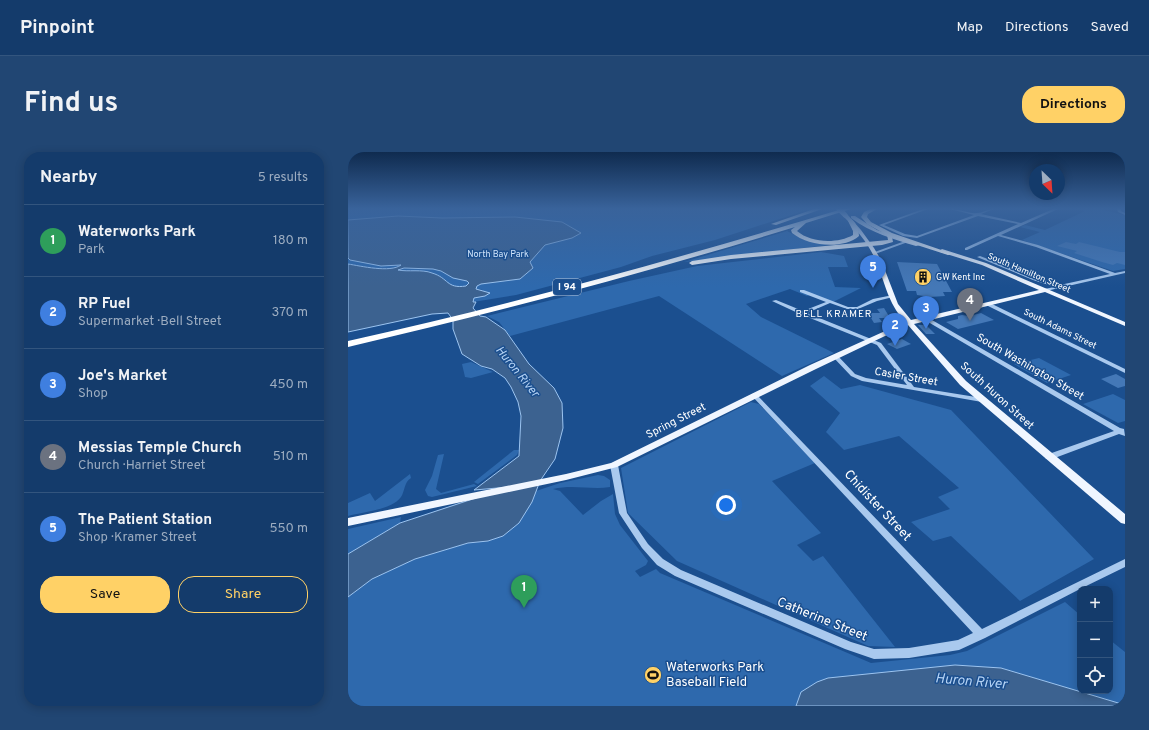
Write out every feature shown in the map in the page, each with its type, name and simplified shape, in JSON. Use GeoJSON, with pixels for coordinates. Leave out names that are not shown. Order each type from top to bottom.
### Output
{"type":"FeatureCollection","features":[{"type":"Feature","properties":{"kind":"highway"},"geometry":{"type":"LineString","coordinates":[[655,264],[740,235]]}},
{"type":"Feature","properties":{"kind":"highway","name":"I 94"},"geometry":{"type":"LineString","coordinates":[[481,311],[655,264],[752,235]]}},
{"type":"Feature","properties":{"kind":"highway","name":"I 94"},"geometry":{"type":"LineString","coordinates":[[348,344],[581,288],[763,235]]}},
{"type":"Feature","properties":{"kind":"highway"},"geometry":{"type":"LineString","coordinates":[[798,235],[803,238],[814,241],[833,242],[846,240],[856,235]]}},
{"type":"Feature","properties":{"kind":"highway"},"geometry":{"type":"LineString","coordinates":[[894,235],[950,254]]}},
{"type":"Feature","properties":{"kind":"highway"},"geometry":{"type":"LineString","coordinates":[[581,288],[707,260],[889,242],[891,240],[889,236]]}},
{"type":"Feature","properties":{"kind":"highway","name":"I 94"},"geometry":{"type":"LineString","coordinates":[[348,339],[448,319]]}},
{"type":"Feature","properties":{"kind":"main road","name":"South Huron Street"},"geometry":{"type":"LineString","coordinates":[[863,235],[874,253],[898,310],[963,383],[1125,520]]}},
{"type":"Feature","properties":{"kind":"main road","name":"South Hamilton Street"},"geometry":{"type":"LineString","coordinates":[[886,235],[984,264],[1125,324]]}},
{"type":"Feature","properties":{"kind":"main road","name":"Spring Street"},"geometry":{"type":"LineString","coordinates":[[348,522],[566,477],[614,465],[657,445],[754,395],[908,323],[1046,290]]}},
{"type":"Feature","properties":{"kind":"street"},"geometry":{"type":"LineString","coordinates":[[905,235],[923,235]]}},
{"type":"Feature","properties":{"kind":"street"},"geometry":{"type":"LineString","coordinates":[[966,249],[997,235],[1037,246],[1114,274]]}},
{"type":"Feature","properties":{"kind":"street"},"geometry":{"type":"LineString","coordinates":[[874,253],[906,242]]}},
{"type":"Feature","properties":{"kind":"street"},"geometry":{"type":"LineString","coordinates":[[979,257],[1035,279],[1061,287]]}},
{"type":"Feature","properties":{"kind":"street"},"geometry":{"type":"LineString","coordinates":[[1046,290],[1125,272]]}},
{"type":"Feature","properties":{"kind":"street"},"geometry":{"type":"LineString","coordinates":[[802,291],[829,302],[854,309],[875,300],[891,296]]}},
{"type":"Feature","properties":{"kind":"street"},"geometry":{"type":"LineString","coordinates":[[774,301],[870,340],[883,347],[913,389]]}},
{"type":"Feature","properties":{"kind":"street"},"geometry":{"type":"LineString","coordinates":[[802,313],[829,302]]}},
{"type":"Feature","properties":{"kind":"street","name":"South Adams Street"},"geometry":{"type":"LineString","coordinates":[[988,304],[1125,371]]}},
{"type":"Feature","properties":{"kind":"street","name":"South Washington Street"},"geometry":{"type":"LineString","coordinates":[[925,318],[1123,431]]}},
{"type":"Feature","properties":{"kind":"street","name":"Casler Street"},"geometry":{"type":"LineString","coordinates":[[835,356],[853,375],[859,378],[913,389],[982,400]]}},
{"type":"Feature","properties":{"kind":"street","name":"Chidister Street"},"geometry":{"type":"LineString","coordinates":[[754,395],[981,635]]}},
{"type":"Feature","properties":{"kind":"street"},"geometry":{"type":"LineString","coordinates":[[1049,457],[1123,431]]}},
{"type":"Feature","properties":{"kind":"street","name":"Catherine Street"},"geometry":{"type":"LineString","coordinates":[[614,465],[623,513],[644,546],[658,560],[678,573],[848,646],[874,654],[909,653],[959,645],[1125,563]]}},
{"type":"Feature","properties":{"kind":"green space","name":"North Bay Park"},"geometry":{"type":"Polygon","coordinates":[[[348,235],[731,235],[652,256],[621,267],[516,295],[473,302],[474,298],[483,296],[483,290],[476,289],[477,286],[451,286],[439,277],[426,272],[398,271],[395,268],[374,268],[348,264],[348,235]]]}},
{"type":"Feature","properties":{"kind":"green space"},"geometry":{"type":"Polygon","coordinates":[[[774,235],[794,235],[802,239],[829,245],[684,262],[774,235]]]}},
{"type":"Feature","properties":{"kind":"green space"},"geometry":{"type":"Polygon","coordinates":[[[1034,235],[1125,235],[1125,269],[1113,271],[1022,240],[1034,235]]]}},
{"type":"Feature","properties":{"kind":"green space"},"geometry":{"type":"Polygon","coordinates":[[[821,252],[844,256],[848,267],[828,267],[835,287],[861,288],[833,302],[812,294],[807,296],[790,289],[746,304],[761,317],[834,353],[782,376],[659,296],[510,336],[499,322],[487,316],[697,266],[821,252]]]}},
{"type":"Feature","properties":{"kind":"green space"},"geometry":{"type":"Polygon","coordinates":[[[1039,358],[1071,375],[1047,383],[1014,364],[1039,358]]]}},
{"type":"Feature","properties":{"kind":"green space"},"geometry":{"type":"Polygon","coordinates":[[[471,362],[493,372],[471,378],[465,377],[462,364],[471,362]]]}},
{"type":"Feature","properties":{"kind":"green space"},"geometry":{"type":"Polygon","coordinates":[[[824,376],[841,389],[860,385],[951,410],[1094,559],[1020,601],[951,536],[933,541],[911,522],[950,509],[938,497],[959,488],[899,436],[844,450],[826,432],[840,413],[810,386],[824,376]]]}},
{"type":"Feature","properties":{"kind":"green space"},"geometry":{"type":"Polygon","coordinates":[[[1113,394],[1125,400],[1125,421],[1118,423],[1083,404],[1113,394]]]}},
{"type":"Feature","properties":{"kind":"green space"},"geometry":{"type":"Polygon","coordinates":[[[751,402],[759,404],[815,463],[772,481],[821,533],[797,545],[813,561],[823,556],[895,647],[868,646],[677,561],[628,513],[621,468],[751,402]]]}},
{"type":"Feature","properties":{"kind":"green space"},"geometry":{"type":"Polygon","coordinates":[[[514,450],[519,450],[517,455],[478,484],[474,482],[514,450]]]}},
{"type":"Feature","properties":{"kind":"green space"},"geometry":{"type":"Polygon","coordinates":[[[444,454],[436,489],[441,493],[474,484],[477,486],[432,497],[428,496],[425,490],[432,476],[438,455],[444,454]]]}},
{"type":"Feature","properties":{"kind":"green space"},"geometry":{"type":"Polygon","coordinates":[[[410,474],[411,478],[407,482],[401,497],[397,501],[384,508],[348,516],[348,503],[370,493],[375,501],[410,474]]]}},
{"type":"Feature","properties":{"kind":"green space"},"geometry":{"type":"Polygon","coordinates":[[[598,475],[604,476],[610,480],[610,487],[568,487],[553,489],[560,491],[583,515],[613,494],[615,514],[620,525],[648,561],[646,565],[635,571],[640,577],[656,569],[660,573],[871,663],[950,655],[967,651],[1065,602],[1077,612],[1077,691],[1001,668],[801,692],[796,706],[348,706],[348,597],[372,579],[415,559],[468,543],[488,541],[532,502],[536,491],[560,483],[598,475]]]}},
{"type":"Feature","properties":{"kind":"green space"},"geometry":{"type":"Polygon","coordinates":[[[401,517],[400,523],[348,554],[348,529],[401,517]]]}},
{"type":"Feature","properties":{"kind":"green space"},"geometry":{"type":"Polygon","coordinates":[[[1113,642],[1125,652],[1125,705],[1088,694],[1113,694],[1113,642]]]}},
{"type":"Feature","properties":{"kind":"water","name":"Huron River"},"geometry":{"type":"Polygon","coordinates":[[[348,235],[578,235],[572,238],[545,245],[530,262],[533,268],[520,279],[481,284],[477,286],[476,289],[490,293],[485,296],[474,298],[473,302],[476,302],[473,308],[480,316],[486,317],[505,330],[529,364],[554,388],[562,403],[563,428],[555,459],[540,481],[532,502],[519,523],[503,536],[488,541],[468,543],[415,559],[372,579],[348,597],[348,554],[400,523],[509,487],[474,490],[519,456],[521,416],[518,402],[505,378],[492,369],[481,366],[462,354],[453,329],[453,320],[448,313],[432,314],[348,332],[348,264],[383,269],[401,265],[381,266],[350,260],[348,258],[348,235]],[[404,268],[398,270],[428,272],[438,275],[451,285],[459,287],[466,286],[469,283],[467,281],[453,278],[441,271],[433,269],[404,268]]]}},
{"type":"Feature","properties":{"kind":"water","name":"Huron River"},"geometry":{"type":"Polygon","coordinates":[[[955,665],[1001,668],[1077,691],[1077,694],[1088,694],[1125,706],[796,706],[801,692],[817,682],[828,678],[955,665]]]}},
{"type":"Feature","properties":{"kind":"building"},"geometry":{"type":"Polygon","coordinates":[[[1066,242],[1076,244],[1079,242],[1125,252],[1125,265],[1117,263],[1113,265],[1102,262],[1074,253],[1077,251],[1057,246],[1066,242]]]}},
{"type":"Feature","properties":{"kind":"building","name":"GW Kent Inc"},"geometry":{"type":"Polygon","coordinates":[[[897,262],[937,264],[952,292],[943,292],[945,296],[930,297],[917,295],[916,291],[907,291],[897,262]]]}},
{"type":"Feature","properties":{"kind":"building"},"geometry":{"type":"Polygon","coordinates":[[[884,308],[890,318],[879,318],[882,322],[874,323],[868,313],[880,313],[877,309],[884,308]]]}},
{"type":"Feature","properties":{"kind":"building"},"geometry":{"type":"Polygon","coordinates":[[[981,313],[994,320],[958,329],[946,322],[958,319],[958,316],[969,316],[981,313]]]}},
{"type":"Feature","properties":{"kind":"building"},"geometry":{"type":"Polygon","coordinates":[[[918,325],[926,325],[935,334],[926,334],[918,325]]]}},
{"type":"Feature","properties":{"kind":"building"},"geometry":{"type":"Polygon","coordinates":[[[902,339],[911,344],[897,349],[887,344],[902,339]]]}},
{"type":"Feature","properties":{"kind":"building"},"geometry":{"type":"Polygon","coordinates":[[[1116,374],[1125,379],[1125,386],[1118,388],[1101,379],[1116,374]]]}},
{"type":"Feature","properties":{"kind":"place","name":"GW Kent Inc"},"geometry":{"type":"Point","coordinates":[923,277]}},
{"type":"Feature","properties":{"kind":"place","name":"The Patient Station"},"geometry":{"type":"Point","coordinates":[873,288]}},
{"type":"Feature","properties":{"kind":"place","name":"Messias Temple Church"},"geometry":{"type":"Point","coordinates":[970,321]}},
{"type":"Feature","properties":{"kind":"place","name":"Joe's Market"},"geometry":{"type":"Point","coordinates":[926,329]}},
{"type":"Feature","properties":{"kind":"place","name":"RP Fuel"},"geometry":{"type":"Point","coordinates":[895,346]}},
{"type":"Feature","properties":{"kind":"place","name":"Waterworks Park"},"geometry":{"type":"Point","coordinates":[524,608]}},
{"type":"Feature","properties":{"kind":"place","name":"Waterworks Park Baseball Field"},"geometry":{"type":"Point","coordinates":[653,675]}},
{"type":"Feature","properties":{"kind":"district","name":"BELL KRAMER"},"geometry":{"type":"Point","coordinates":[834,314]}}]}
